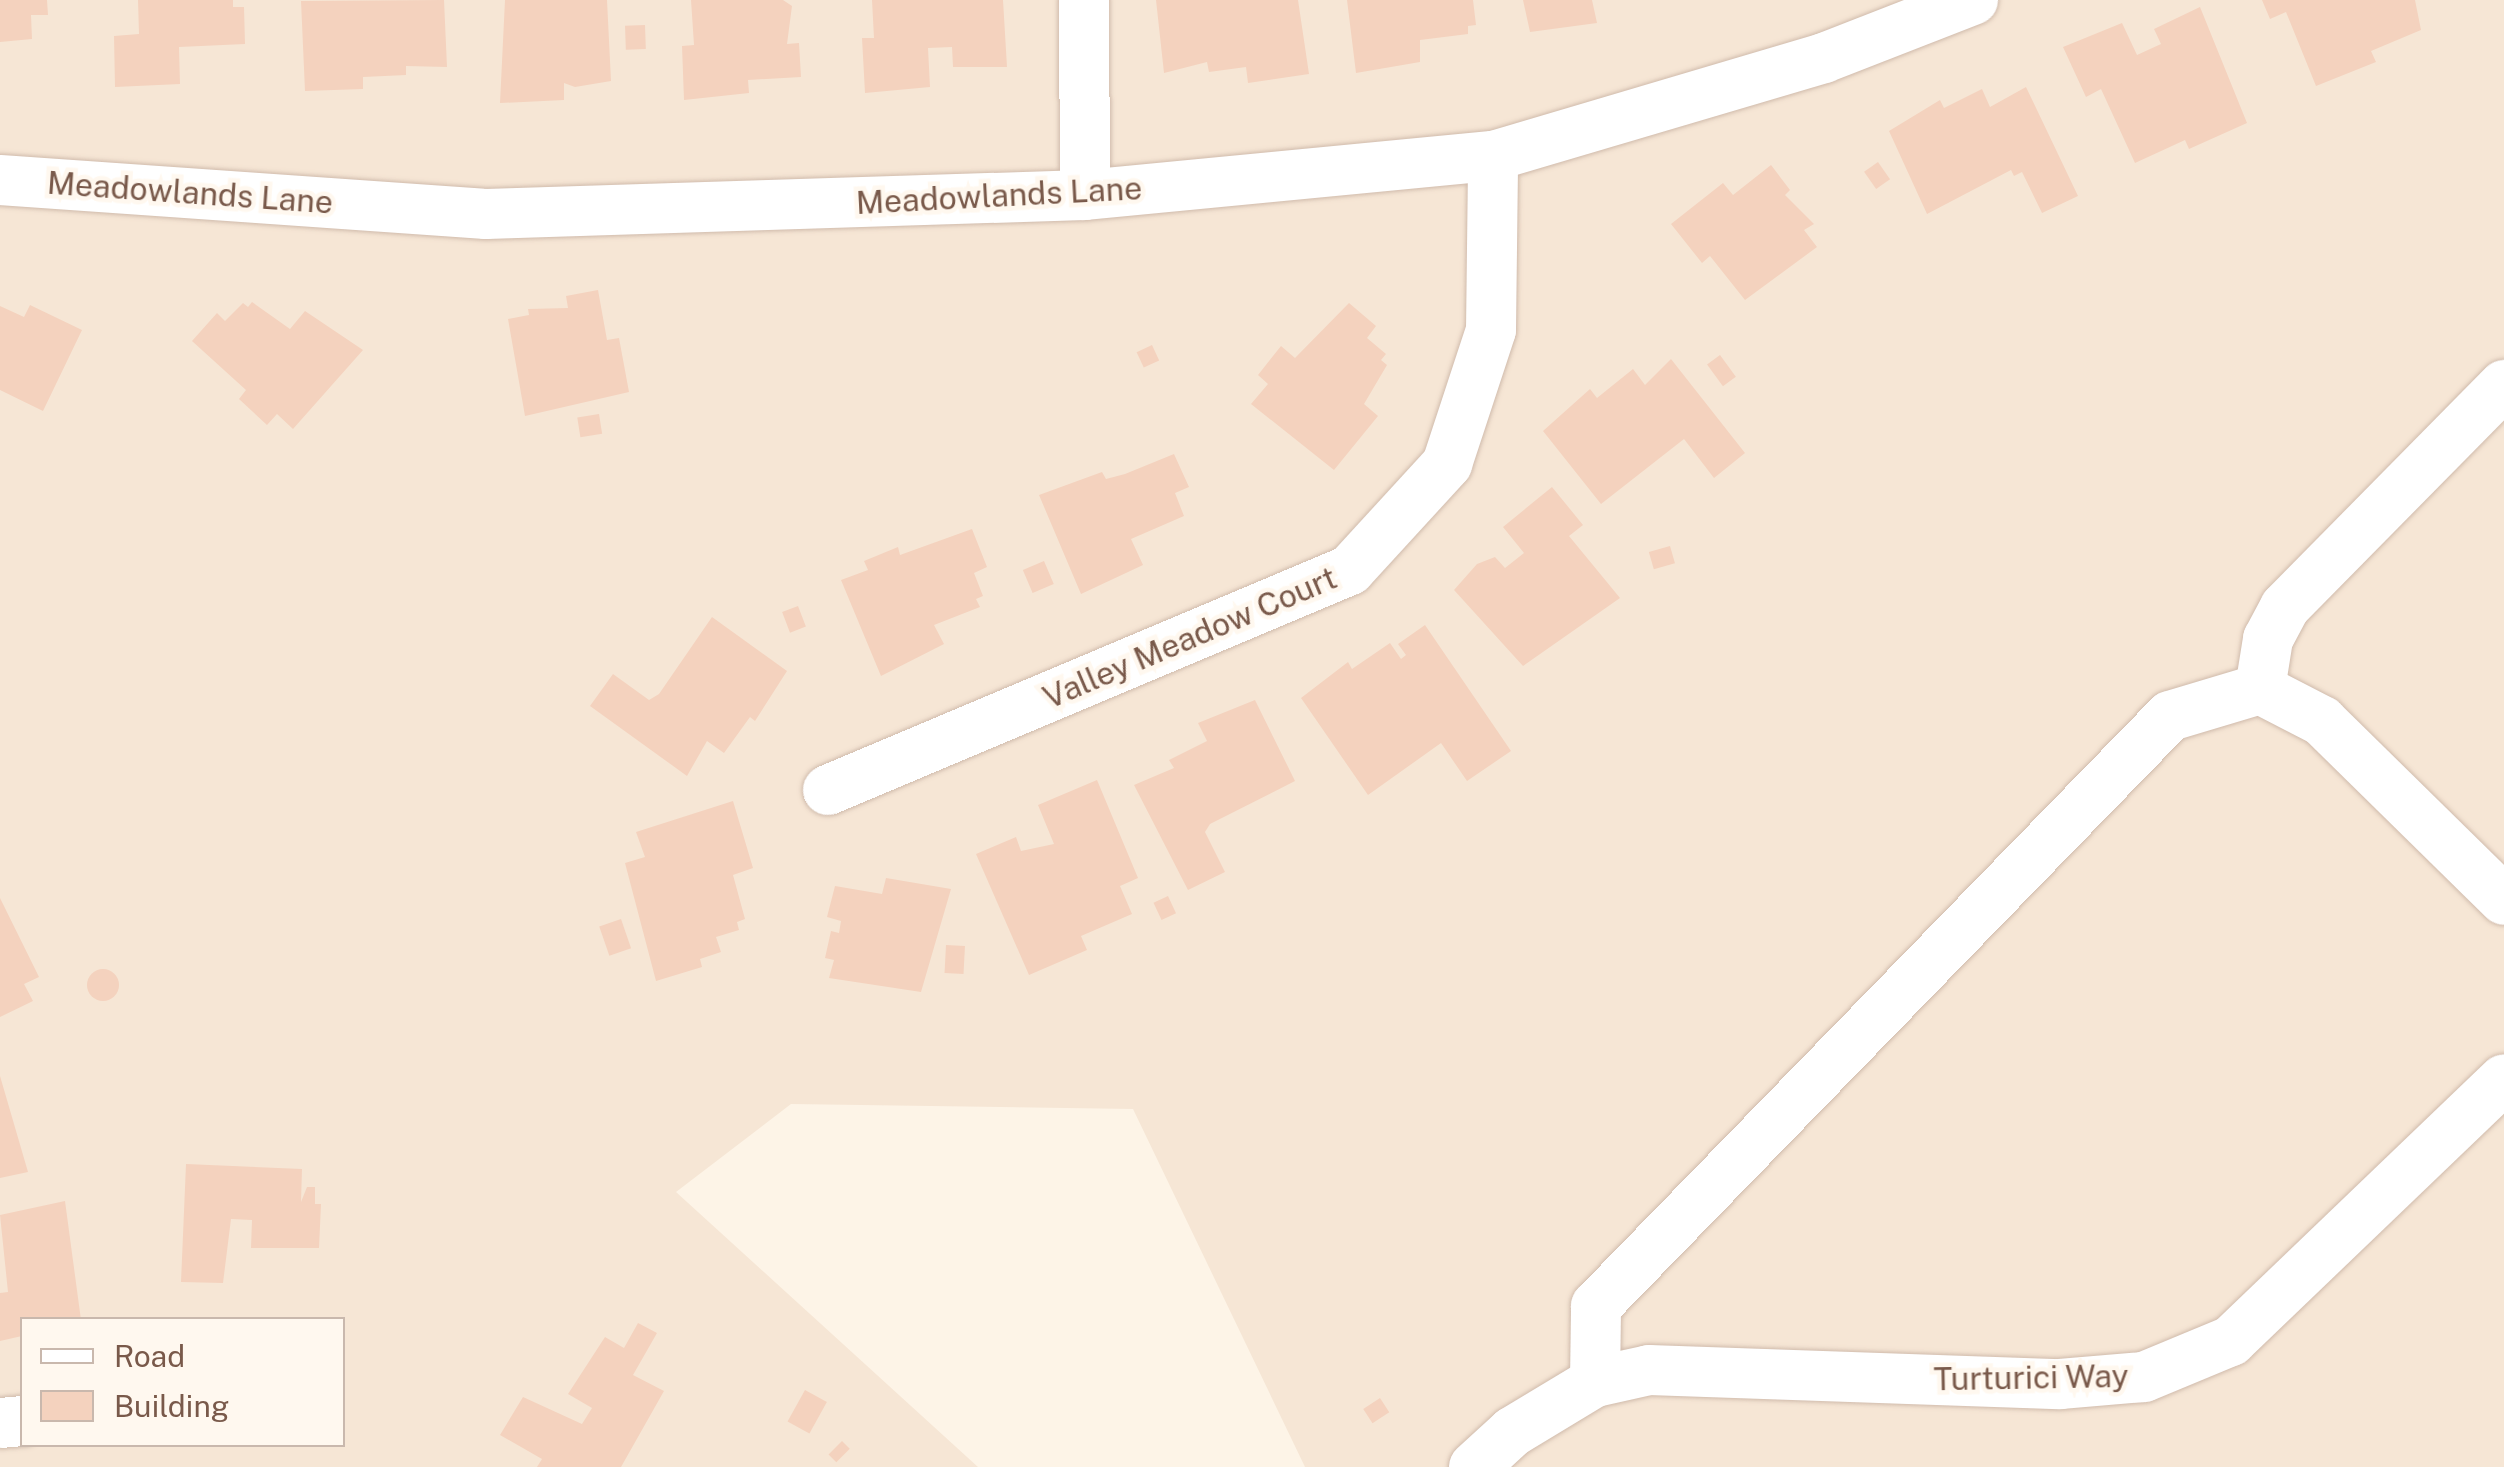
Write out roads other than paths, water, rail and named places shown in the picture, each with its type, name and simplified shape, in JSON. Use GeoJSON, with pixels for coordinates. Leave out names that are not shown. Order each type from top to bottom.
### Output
{"type":"FeatureCollection","features":[{"type":"Feature","properties":{"kind":"street"},"geometry":{"type":"LineString","coordinates":[[1084,0],[1085,195]]}},
{"type":"Feature","properties":{"kind":"street","name":"Meadowlands Lane"},"geometry":{"type":"LineString","coordinates":[[0,180],[486,214],[1085,195],[1493,156],[1824,58],[1973,0]]}},
{"type":"Feature","properties":{"kind":"street","name":"Valley Meadow Court"},"geometry":{"type":"LineString","coordinates":[[828,790],[1350,570],[1447,464],[1491,330],[1493,156]]}},
{"type":"Feature","properties":{"kind":"street"},"geometry":{"type":"LineString","coordinates":[[2260,689],[2268,639],[2285,606],[2504,385]]}},
{"type":"Feature","properties":{"kind":"street"},"geometry":{"type":"LineString","coordinates":[[1596,1382],[1596,1306],[2170,716],[2260,689],[2322,720],[2504,900]]}},
{"type":"Feature","properties":{"kind":"street","name":"Turturici Way"},"geometry":{"type":"LineString","coordinates":[[1474,1467],[1512,1432],[1596,1382],[1649,1370],[2060,1384],[2144,1376],[2231,1342],[2504,1079]]}}]}
